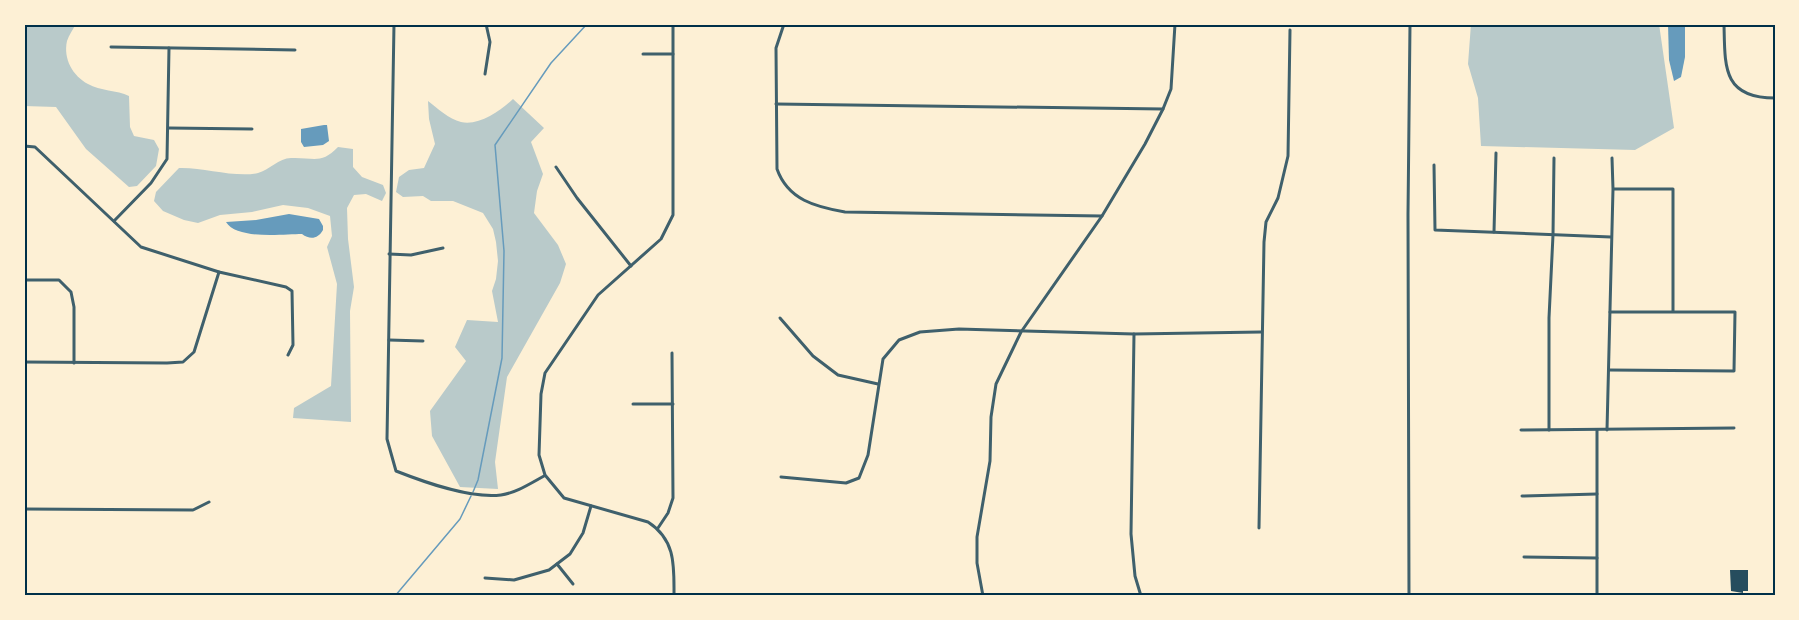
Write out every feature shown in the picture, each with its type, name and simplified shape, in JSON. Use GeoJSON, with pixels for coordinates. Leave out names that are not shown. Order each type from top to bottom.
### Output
{"type":"FeatureCollection","features":[{"type":"Feature","properties":{"kind":"street"},"geometry":{"type":"LineString","coordinates":[[394,24],[387,439],[396,471],[424,483],[483,495],[502,495],[545,475]]}},
{"type":"Feature","properties":{"kind":"street"},"geometry":{"type":"LineString","coordinates":[[485,74],[490,42],[486,24]]}},
{"type":"Feature","properties":{"kind":"street"},"geometry":{"type":"LineString","coordinates":[[673,24],[673,215],[661,239],[598,295],[545,373],[539,454],[545,475],[564,498],[648,522],[658,528],[674,558],[674,596]]}},
{"type":"Feature","properties":{"kind":"street"},"geometry":{"type":"LineString","coordinates":[[784,24],[776,48],[777,169],[784,185],[797,196],[820,208],[845,212],[1102,216]]}},
{"type":"Feature","properties":{"kind":"street"},"geometry":{"type":"LineString","coordinates":[[983,596],[977,563],[977,537],[990,461],[996,384],[1021,332],[1102,216],[1163,109],[1171,89],[1176,24]]}},
{"type":"Feature","properties":{"kind":"street"},"geometry":{"type":"LineString","coordinates":[[1409,596],[1410,24]]}},
{"type":"Feature","properties":{"kind":"street"},"geometry":{"type":"LineString","coordinates":[[1725,24],[1725,62],[1731,80],[1739,90],[1747,94],[1775,98]]}},
{"type":"Feature","properties":{"kind":"street"},"geometry":{"type":"LineString","coordinates":[[1259,528],[1261,332],[1266,222],[1278,198],[1288,156],[1290,30]]}},
{"type":"Feature","properties":{"kind":"street"},"geometry":{"type":"LineString","coordinates":[[111,47],[295,50]]}},
{"type":"Feature","properties":{"kind":"street"},"geometry":{"type":"LineString","coordinates":[[114,221],[151,183],[167,159],[169,48]]}},
{"type":"Feature","properties":{"kind":"street"},"geometry":{"type":"LineString","coordinates":[[642,54],[673,54]]}},
{"type":"Feature","properties":{"kind":"street"},"geometry":{"type":"LineString","coordinates":[[776,104],[1163,109]]}},
{"type":"Feature","properties":{"kind":"street"},"geometry":{"type":"LineString","coordinates":[[169,128],[252,129]]}},
{"type":"Feature","properties":{"kind":"street"},"geometry":{"type":"LineString","coordinates":[[24,146],[34,147],[141,247],[219,272],[286,287],[292,291],[293,345],[288,355]]}},
{"type":"Feature","properties":{"kind":"street"},"geometry":{"type":"LineString","coordinates":[[1494,232],[1496,153]]}},
{"type":"Feature","properties":{"kind":"street"},"geometry":{"type":"LineString","coordinates":[[1550,430],[1549,318],[1554,235],[1554,158]]}},
{"type":"Feature","properties":{"kind":"street"},"geometry":{"type":"LineString","coordinates":[[1607,430],[1612,158]]}},
{"type":"Feature","properties":{"kind":"street"},"geometry":{"type":"LineString","coordinates":[[1434,165],[1436,230],[1611,237]]}},
{"type":"Feature","properties":{"kind":"street"},"geometry":{"type":"LineString","coordinates":[[556,167],[631,266]]}},
{"type":"Feature","properties":{"kind":"street"},"geometry":{"type":"LineString","coordinates":[[1613,189],[1673,189],[1673,311]]}},
{"type":"Feature","properties":{"kind":"street"},"geometry":{"type":"LineString","coordinates":[[390,254],[411,255],[443,248]]}},
{"type":"Feature","properties":{"kind":"street"},"geometry":{"type":"LineString","coordinates":[[24,362],[183,362],[194,352],[219,272]]}},
{"type":"Feature","properties":{"kind":"street"},"geometry":{"type":"LineString","coordinates":[[24,280],[59,280],[71,292],[75,307],[74,363]]}},
{"type":"Feature","properties":{"kind":"street"},"geometry":{"type":"LineString","coordinates":[[1609,370],[1734,371],[1736,312],[1610,312]]}},
{"type":"Feature","properties":{"kind":"street"},"geometry":{"type":"LineString","coordinates":[[780,318],[813,356],[838,375],[878,384]]}},
{"type":"Feature","properties":{"kind":"street"},"geometry":{"type":"LineString","coordinates":[[781,477],[846,483],[859,478],[868,455],[883,359],[899,340],[921,332],[959,329],[1134,334],[1261,332]]}},
{"type":"Feature","properties":{"kind":"street"},"geometry":{"type":"LineString","coordinates":[[1134,334],[1131,534],[1135,576],[1141,596]]}},
{"type":"Feature","properties":{"kind":"street"},"geometry":{"type":"LineString","coordinates":[[389,340],[423,341]]}},
{"type":"Feature","properties":{"kind":"street"},"geometry":{"type":"LineString","coordinates":[[658,528],[674,498],[672,353]]}},
{"type":"Feature","properties":{"kind":"street"},"geometry":{"type":"LineString","coordinates":[[633,404],[673,404]]}},
{"type":"Feature","properties":{"kind":"street"},"geometry":{"type":"LineString","coordinates":[[1521,430],[1734,428]]}},
{"type":"Feature","properties":{"kind":"street"},"geometry":{"type":"LineString","coordinates":[[1597,430],[1597,596]]}},
{"type":"Feature","properties":{"kind":"street"},"geometry":{"type":"LineString","coordinates":[[1522,496],[1597,494]]}},
{"type":"Feature","properties":{"kind":"street"},"geometry":{"type":"LineString","coordinates":[[24,508],[193,510],[209,502]]}},
{"type":"Feature","properties":{"kind":"street"},"geometry":{"type":"LineString","coordinates":[[485,578],[514,580],[549,570],[570,554],[584,533],[591,506]]}},
{"type":"Feature","properties":{"kind":"street"},"geometry":{"type":"LineString","coordinates":[[1524,557],[1597,558]]}},
{"type":"Feature","properties":{"kind":"street"},"geometry":{"type":"LineString","coordinates":[[557,564],[573,584]]}},
{"type":"Feature","properties":{"kind":"shaded area"},"geometry":{"type":"Polygon","coordinates":[[[24,24],[76,24],[66,48],[70,66],[74,72],[83,81],[93,86],[129,96],[130,127],[134,136],[154,140],[159,149],[156,166],[137,186],[129,187],[86,149],[56,107],[24,106],[24,24]]]}},
{"type":"Feature","properties":{"kind":"shaded area"},"geometry":{"type":"Polygon","coordinates":[[[1471,24],[1659,24],[1674,128],[1635,150],[1481,146],[1478,98],[1468,64],[1471,24]]]}},
{"type":"Feature","properties":{"kind":"shaded area"},"geometry":{"type":"Polygon","coordinates":[[[513,99],[544,128],[531,142],[543,174],[537,191],[534,213],[558,245],[566,264],[560,283],[507,377],[495,462],[498,489],[460,487],[432,436],[430,411],[466,361],[455,347],[467,320],[498,322],[492,291],[498,261],[496,242],[493,229],[483,213],[453,201],[431,201],[423,196],[403,197],[396,192],[399,177],[409,170],[424,168],[435,144],[429,119],[428,101],[452,118],[468,123],[482,120],[513,99]]]}},
{"type":"Feature","properties":{"kind":"shaded area"},"geometry":{"type":"Polygon","coordinates":[[[338,147],[353,149],[353,167],[362,177],[383,185],[386,193],[382,201],[366,194],[354,195],[347,208],[354,287],[350,311],[351,422],[293,418],[294,408],[331,386],[337,284],[327,247],[332,236],[330,216],[308,208],[283,205],[252,212],[220,215],[198,223],[163,211],[154,201],[156,192],[179,168],[239,174],[258,173],[287,159],[321,158],[338,147]]]}},
{"type":"Feature","properties":{"kind":"water"},"geometry":{"type":"Polygon","coordinates":[[[1668,24],[1685,24],[1685,57],[1681,77],[1674,81],[1669,60],[1668,24]]]}},
{"type":"Feature","properties":{"kind":"water"},"geometry":{"type":"Polygon","coordinates":[[[327,125],[329,141],[323,145],[304,147],[301,142],[301,129],[327,125]]]}},
{"type":"Feature","properties":{"kind":"water"},"geometry":{"type":"Polygon","coordinates":[[[289,214],[319,219],[323,230],[314,238],[302,234],[261,235],[240,231],[232,228],[226,222],[256,220],[289,214]]]}},
{"type":"Feature","properties":{"kind":"building"},"geometry":{"type":"Polygon","coordinates":[[[1730,570],[1748,570],[1748,591],[1743,591],[1743,593],[1731,591],[1730,570]]]}},
{"type":"Feature","properties":{"kind":"waterway"},"geometry":{"type":"LineString","coordinates":[[473,492],[478,480],[502,358],[504,251],[495,145],[551,63],[587,24]]}},
{"type":"Feature","properties":{"kind":"waterway"},"geometry":{"type":"LineString","coordinates":[[395,596],[460,519],[471,496]]}}]}
